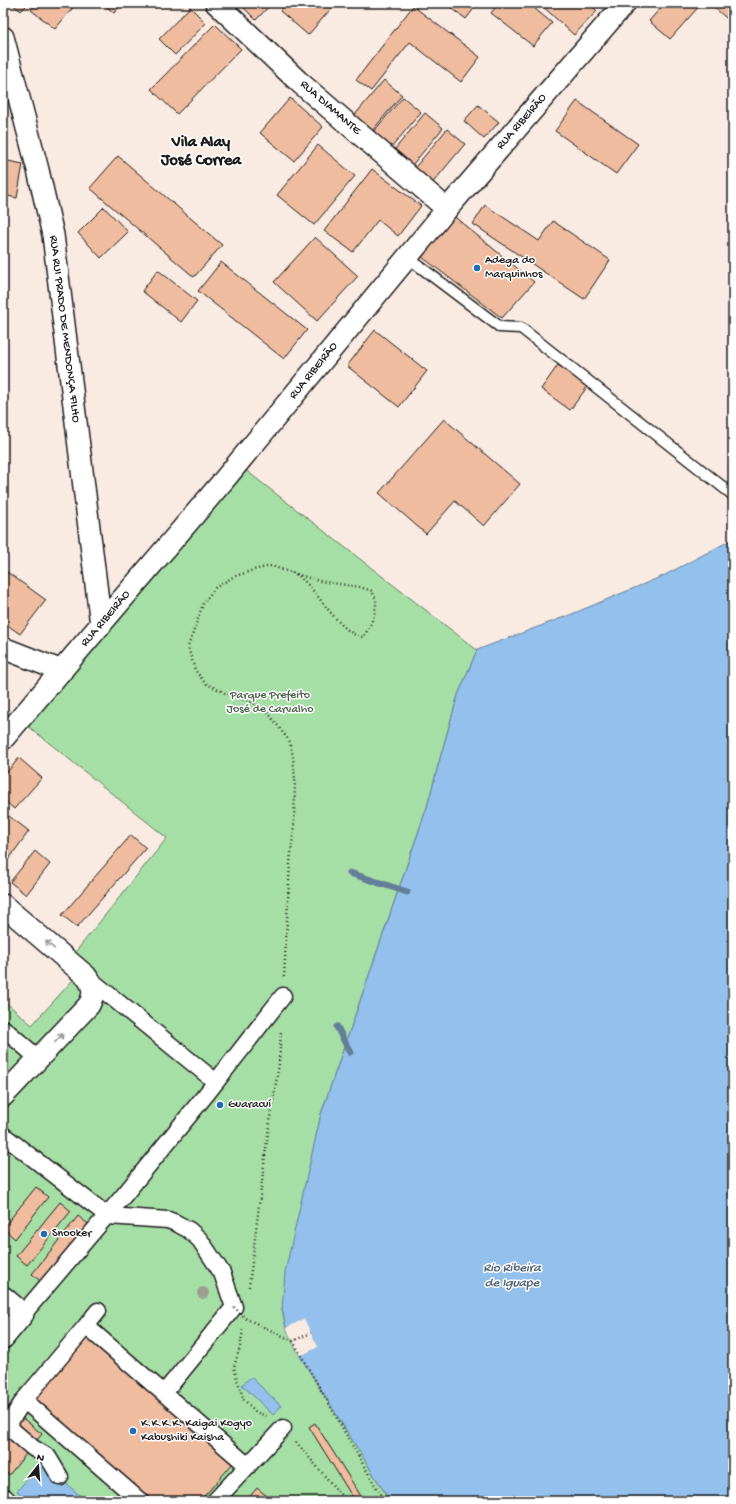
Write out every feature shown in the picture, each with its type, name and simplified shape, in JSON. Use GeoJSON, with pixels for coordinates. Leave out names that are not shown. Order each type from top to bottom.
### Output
{"type":"FeatureCollection","features":[{"type":"Feature","properties":{"kind":"street","name":"RUA DIAMANTE"},"geometry":{"type":"LineString","coordinates":[[216,3],[298,81],[447,209]]}},
{"type":"Feature","properties":{"kind":"street","name":"RUA RIBEIRÃO"},"geometry":{"type":"LineString","coordinates":[[3,739],[224,480],[447,209],[625,3]]}},
{"type":"Feature","properties":{"kind":"street","name":"RUA RUI PRADO DE MENDONÇA FILHO"},"geometry":{"type":"LineString","coordinates":[[3,37],[38,170],[52,235],[101,625]]}},
{"type":"Feature","properties":{"kind":"street"},"geometry":{"type":"LineString","coordinates":[[3,648],[62,671]]}},
{"type":"Feature","properties":{"kind":"street"},"geometry":{"type":"LineString","coordinates":[[3,905],[86,976],[216,1082]]}},
{"type":"Feature","properties":{"kind":"street"},"geometry":{"type":"LineString","coordinates":[[3,1096],[89,1006],[94,992],[91,982],[86,976]]}},
{"type":"Feature","properties":{"kind":"street"},"geometry":{"type":"LineString","coordinates":[[3,1338],[108,1216],[283,996]]}},
{"type":"Feature","properties":{"kind":"street"},"geometry":{"type":"LineString","coordinates":[[3,1028],[39,1059]]}},
{"type":"Feature","properties":{"kind":"street"},"geometry":{"type":"LineString","coordinates":[[3,1135],[108,1216],[168,1220],[188,1230],[200,1240],[222,1273],[234,1307],[164,1394]]}},
{"type":"Feature","properties":{"kind":"street"},"geometry":{"type":"LineString","coordinates":[[3,1297],[23,1314]]}},
{"type":"Feature","properties":{"kind":"street"},"geometry":{"type":"LineString","coordinates":[[60,1477],[48,1456],[33,1448],[12,1430],[10,1420],[24,1400],[98,1311]]}},
{"type":"Feature","properties":{"kind":"street"},"geometry":{"type":"LineString","coordinates":[[86,1326],[248,1466]]}},
{"type":"Feature","properties":{"kind":"street"},"geometry":{"type":"LineString","coordinates":[[24,1400],[140,1501]]}},
{"type":"Feature","properties":{"kind":"street"},"geometry":{"type":"LineString","coordinates":[[214,1501],[284,1428]]}},
{"type":"Feature","properties":{"kind":"lane"},"geometry":{"type":"LineString","coordinates":[[407,257],[500,327],[521,328],[733,494]]}},
{"type":"Feature","properties":{"kind":"path"},"geometry":{"type":"LineString","coordinates":[[289,571],[319,581],[360,587],[372,591],[376,598],[376,607],[363,637],[358,637],[346,628],[327,609],[302,578],[289,571]]}},
{"type":"Feature","properties":{"kind":"path"},"geometry":{"type":"LineString","coordinates":[[234,1307],[245,1318],[292,1341],[384,1501]]}},
{"type":"Feature","properties":{"kind":"path"},"geometry":{"type":"LineString","coordinates":[[292,1341],[311,1333]]}},
{"type":"Feature","properties":{"kind":"green space","name":"Parque Prefeito José de Carvalho"},"geometry":{"type":"Polygon","coordinates":[[[239,465],[477,650],[458,695],[427,807],[321,1114],[282,1309],[286,1328],[300,1356],[390,1501],[3,1501],[3,1344],[33,1309],[3,1283],[3,1000],[32,1025],[81,971],[69,960],[167,838],[23,722],[239,465]]]}},
{"type":"Feature","properties":{"kind":"water","name":"Rio Ribeira de Iguape"},"geometry":{"type":"Polygon","coordinates":[[[733,539],[733,1501],[390,1501],[300,1356],[286,1328],[282,1309],[285,1272],[321,1114],[427,807],[458,695],[477,650],[572,614],[663,576],[733,539]]]}},
{"type":"Feature","properties":{"kind":"water"},"geometry":{"type":"Polygon","coordinates":[[[251,1377],[281,1406],[273,1415],[242,1385],[251,1377]]]}},
{"type":"Feature","properties":{"kind":"water"},"geometry":{"type":"Polygon","coordinates":[[[42,1462],[86,1501],[29,1501],[17,1491],[42,1462]]]}},
{"type":"Feature","properties":{"kind":"pier"},"geometry":{"type":"Polygon","coordinates":[[[304,1319],[318,1347],[300,1356],[286,1328],[304,1319]]]}},
{"type":"Feature","properties":{"kind":"building"},"geometry":{"type":"Polygon","coordinates":[[[11,3],[29,3],[21,11],[11,3]]]}},
{"type":"Feature","properties":{"kind":"building"},"geometry":{"type":"Polygon","coordinates":[[[37,3],[77,3],[55,29],[31,10],[37,3]]]}},
{"type":"Feature","properties":{"kind":"building"},"geometry":{"type":"Polygon","coordinates":[[[102,3],[123,3],[114,13],[102,3]]]}},
{"type":"Feature","properties":{"kind":"building"},"geometry":{"type":"Polygon","coordinates":[[[239,3],[272,3],[256,20],[239,3]]]}},
{"type":"Feature","properties":{"kind":"building"},"geometry":{"type":"Polygon","coordinates":[[[287,3],[336,3],[308,35],[280,11],[287,3]]]}},
{"type":"Feature","properties":{"kind":"building"},"geometry":{"type":"Polygon","coordinates":[[[445,3],[478,3],[466,19],[445,3]]]}},
{"type":"Feature","properties":{"kind":"building"},"geometry":{"type":"Polygon","coordinates":[[[499,3],[528,3],[552,23],[533,46],[491,13],[499,3]]]}},
{"type":"Feature","properties":{"kind":"building"},"geometry":{"type":"Polygon","coordinates":[[[539,3],[589,3],[597,11],[574,35],[539,3]]]}},
{"type":"Feature","properties":{"kind":"building"},"geometry":{"type":"Polygon","coordinates":[[[665,3],[702,3],[670,39],[649,21],[665,3]]]}},
{"type":"Feature","properties":{"kind":"building"},"geometry":{"type":"Polygon","coordinates":[[[709,3],[733,3],[733,24],[709,3]]]}},
{"type":"Feature","properties":{"kind":"building"},"geometry":{"type":"Polygon","coordinates":[[[413,6],[480,57],[461,82],[410,42],[371,91],[356,80],[413,6]]]}},
{"type":"Feature","properties":{"kind":"building"},"geometry":{"type":"Polygon","coordinates":[[[190,7],[206,23],[175,55],[159,39],[190,7]]]}},
{"type":"Feature","properties":{"kind":"building"},"geometry":{"type":"Polygon","coordinates":[[[215,24],[241,49],[177,114],[151,89],[215,24]]]}},
{"type":"Feature","properties":{"kind":"building"},"geometry":{"type":"Polygon","coordinates":[[[384,80],[402,95],[367,137],[349,122],[384,80]]]}},
{"type":"Feature","properties":{"kind":"building"},"geometry":{"type":"Polygon","coordinates":[[[403,97],[421,112],[386,154],[368,138],[403,97]]]}},
{"type":"Feature","properties":{"kind":"building"},"geometry":{"type":"Polygon","coordinates":[[[290,98],[323,127],[294,161],[260,133],[290,98]]]}},
{"type":"Feature","properties":{"kind":"building"},"geometry":{"type":"Polygon","coordinates":[[[577,101],[638,144],[616,174],[555,131],[577,101]]]}},
{"type":"Feature","properties":{"kind":"building"},"geometry":{"type":"Polygon","coordinates":[[[478,105],[499,122],[484,139],[464,121],[478,105]]]}},
{"type":"Feature","properties":{"kind":"building"},"geometry":{"type":"Polygon","coordinates":[[[425,113],[443,128],[408,170],[390,155],[425,113]]]}},
{"type":"Feature","properties":{"kind":"building"},"geometry":{"type":"Polygon","coordinates":[[[447,129],[465,144],[430,186],[412,171],[447,129]]]}},
{"type":"Feature","properties":{"kind":"building"},"geometry":{"type":"Polygon","coordinates":[[[318,145],[355,176],[314,225],[277,195],[318,145]]]}},
{"type":"Feature","properties":{"kind":"building"},"geometry":{"type":"Polygon","coordinates":[[[118,156],[222,245],[194,277],[90,188],[118,156]]]}},
{"type":"Feature","properties":{"kind":"building"},"geometry":{"type":"Polygon","coordinates":[[[3,160],[23,164],[17,198],[3,195],[3,160]]]}},
{"type":"Feature","properties":{"kind":"building"},"geometry":{"type":"Polygon","coordinates":[[[372,169],[421,206],[398,236],[378,220],[353,252],[324,231],[372,169]]]}},
{"type":"Feature","properties":{"kind":"building"},"geometry":{"type":"Polygon","coordinates":[[[485,205],[539,241],[553,221],[610,260],[584,299],[473,224],[485,205]]]}},
{"type":"Feature","properties":{"kind":"building"},"geometry":{"type":"Polygon","coordinates":[[[104,207],[128,232],[101,258],[78,233],[104,207]]]}},
{"type":"Feature","properties":{"kind":"building","name":"Adega do Marquinhos"},"geometry":{"type":"Polygon","coordinates":[[[451,214],[534,282],[502,318],[418,254],[451,214]]]}},
{"type":"Feature","properties":{"kind":"building"},"geometry":{"type":"Polygon","coordinates":[[[315,237],[358,276],[317,321],[274,282],[315,237]]]}},
{"type":"Feature","properties":{"kind":"building"},"geometry":{"type":"Polygon","coordinates":[[[221,262],[307,330],[284,359],[198,291],[221,262]]]}},
{"type":"Feature","properties":{"kind":"building"},"geometry":{"type":"Polygon","coordinates":[[[158,270],[197,301],[181,322],[142,291],[158,270]]]}},
{"type":"Feature","properties":{"kind":"building"},"geometry":{"type":"Polygon","coordinates":[[[375,330],[427,371],[399,407],[347,366],[375,330]]]}},
{"type":"Feature","properties":{"kind":"building"},"geometry":{"type":"Polygon","coordinates":[[[558,365],[588,386],[570,410],[541,389],[558,365]]]}},
{"type":"Feature","properties":{"kind":"building"},"geometry":{"type":"Polygon","coordinates":[[[444,419],[520,484],[484,526],[455,501],[426,534],[379,493],[444,419]]]}},
{"type":"Feature","properties":{"kind":"building"},"geometry":{"type":"Polygon","coordinates":[[[7,572],[46,600],[20,634],[3,622],[3,578],[7,572]]]}},
{"type":"Feature","properties":{"kind":"building"},"geometry":{"type":"Polygon","coordinates":[[[19,758],[42,778],[14,809],[3,799],[3,777],[19,758]]]}},
{"type":"Feature","properties":{"kind":"building"},"geometry":{"type":"Polygon","coordinates":[[[9,816],[29,831],[3,867],[3,824],[9,816]]]}},
{"type":"Feature","properties":{"kind":"building"},"geometry":{"type":"Polygon","coordinates":[[[131,835],[146,848],[77,927],[62,915],[131,835]]]}},
{"type":"Feature","properties":{"kind":"building"},"geometry":{"type":"Polygon","coordinates":[[[35,851],[50,864],[26,895],[10,882],[35,851]]]}},
{"type":"Feature","properties":{"kind":"building"},"geometry":{"type":"Polygon","coordinates":[[[36,1187],[48,1197],[15,1239],[3,1228],[36,1187]]]}},
{"type":"Feature","properties":{"kind":"building","name":"Snooker"},"geometry":{"type":"Polygon","coordinates":[[[60,1202],[71,1211],[27,1265],[16,1256],[60,1202]]]}},
{"type":"Feature","properties":{"kind":"building"},"geometry":{"type":"Polygon","coordinates":[[[78,1216],[92,1227],[46,1286],[32,1274],[78,1216]]]}},
{"type":"Feature","properties":{"kind":"building","name":"K.K.K.K. Kaigai Kogyo Kabushiki Kaisha"},"geometry":{"type":"Polygon","coordinates":[[[90,1334],[235,1461],[200,1501],[145,1501],[31,1401],[90,1334]]]}},
{"type":"Feature","properties":{"kind":"building"},"geometry":{"type":"Polygon","coordinates":[[[3,1402],[42,1434],[9,1475],[3,1470],[3,1402]]]}},
{"type":"Feature","properties":{"kind":"building"},"geometry":{"type":"Polygon","coordinates":[[[315,1423],[364,1501],[355,1501],[309,1427],[315,1423]]]}},
{"type":"Feature","properties":{"kind":"building"},"geometry":{"type":"Polygon","coordinates":[[[257,1488],[273,1501],[246,1501],[257,1488]]]}},
{"type":"Feature","properties":{"kind":"waterway"},"geometry":{"type":"LineString","coordinates":[[350,873],[407,892]]}},
{"type":"Feature","properties":{"kind":"waterway"},"geometry":{"type":"LineString","coordinates":[[337,1027],[350,1052]]}},
{"type":"Feature","properties":{"kind":"place","name":"Adega do Marquinhos"},"geometry":{"type":"Point","coordinates":[477,268]}},
{"type":"Feature","properties":{"kind":"place","name":"Guaracuí"},"geometry":{"type":"Point","coordinates":[220,1105]}},
{"type":"Feature","properties":{"kind":"place","name":"Snooker"},"geometry":{"type":"Point","coordinates":[44,1234]}},
{"type":"Feature","properties":{"kind":"place","name":"K.K.K.K. Kaigai Kogyo Kabushiki Kaisha"},"geometry":{"type":"Point","coordinates":[133,1431]}},
{"type":"Feature","properties":{"kind":"district","name":"Vila Alay José Correa"},"geometry":{"type":"Point","coordinates":[201,152]}}]}
